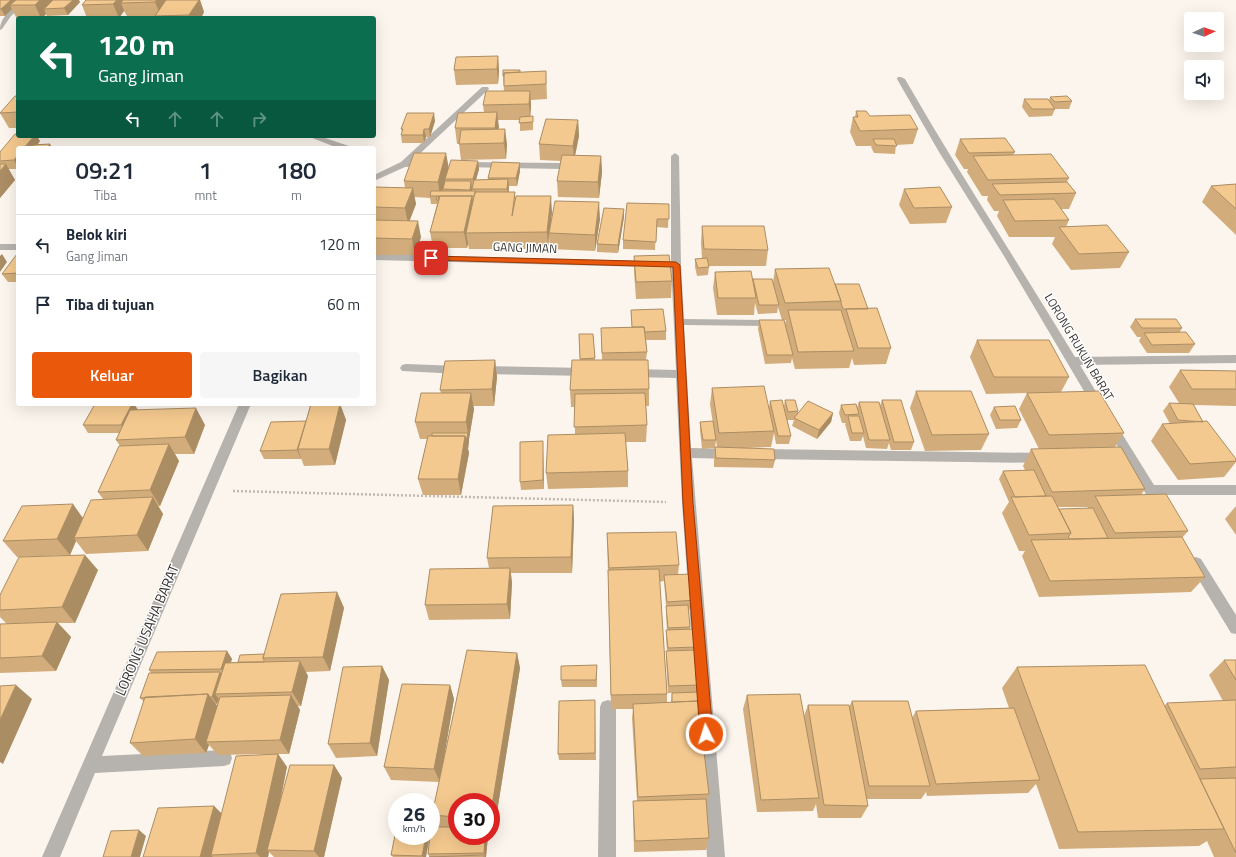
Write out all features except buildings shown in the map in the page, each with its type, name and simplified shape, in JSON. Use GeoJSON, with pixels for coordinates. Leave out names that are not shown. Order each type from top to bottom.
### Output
{"type":"FeatureCollection","features":[{"type":"Feature","properties":{"kind":"street"},"geometry":{"type":"LineString","coordinates":[[0,28],[8,15],[25,0]]}},
{"type":"Feature","properties":{"kind":"street","name":"LORONG RUKUN BARAT"},"geometry":{"type":"LineString","coordinates":[[901,79],[943,152],[1009,256],[1166,516]]}},
{"type":"Feature","properties":{"kind":"street"},"geometry":{"type":"LineString","coordinates":[[376,177],[404,164],[485,89]]}},
{"type":"Feature","properties":{"kind":"street"},"geometry":{"type":"LineString","coordinates":[[317,138],[340,146]]}},
{"type":"Feature","properties":{"kind":"street"},"geometry":{"type":"LineString","coordinates":[[675,156],[668,264],[680,322],[688,503],[716,857]]}},
{"type":"Feature","properties":{"kind":"street"},"geometry":{"type":"LineString","coordinates":[[404,164],[436,164]]}},
{"type":"Feature","properties":{"kind":"street"},"geometry":{"type":"LineString","coordinates":[[451,165],[561,166]]}},
{"type":"Feature","properties":{"kind":"street"},"geometry":{"type":"LineString","coordinates":[[0,247],[16,247]]}},
{"type":"Feature","properties":{"kind":"street","name":"GANG JIMAN"},"geometry":{"type":"LineString","coordinates":[[376,257],[668,264]]}},
{"type":"Feature","properties":{"kind":"street"},"geometry":{"type":"LineString","coordinates":[[680,322],[789,324]]}},
{"type":"Feature","properties":{"kind":"street"},"geometry":{"type":"LineString","coordinates":[[1072,361],[1236,359]]}},
{"type":"Feature","properties":{"kind":"street"},"geometry":{"type":"LineString","coordinates":[[406,368],[595,372]]}},
{"type":"Feature","properties":{"kind":"street"},"geometry":{"type":"LineString","coordinates":[[619,373],[682,374]]}},
{"type":"Feature","properties":{"kind":"street","name":"LORONG USAHA BARAT"},"geometry":{"type":"LineString","coordinates":[[51,857],[244,406]]}},
{"type":"Feature","properties":{"kind":"street"},"geometry":{"type":"LineString","coordinates":[[686,453],[1053,458]]}},
{"type":"Feature","properties":{"kind":"street"},"geometry":{"type":"LineString","coordinates":[[1116,459],[1132,460]]}},
{"type":"Feature","properties":{"kind":"street"},"geometry":{"type":"LineString","coordinates":[[1150,490],[1236,490]]}},
{"type":"Feature","properties":{"kind":"street"},"geometry":{"type":"LineString","coordinates":[[1191,556],[1236,628]]}},
{"type":"Feature","properties":{"kind":"street"},"geometry":{"type":"LineString","coordinates":[[607,857],[608,707]]}},
{"type":"Feature","properties":{"kind":"street"},"geometry":{"type":"LineString","coordinates":[[90,765],[224,758]]}},
{"type":"Feature","properties":{"kind":"path"},"geometry":{"type":"LineString","coordinates":[[207,490],[688,503]]}},
{"type":"Feature","properties":{"kind":"route"},"geometry":{"type":"LineString","coordinates":[[431,258],[676,265],[688,503],[706,734]]}}]}
